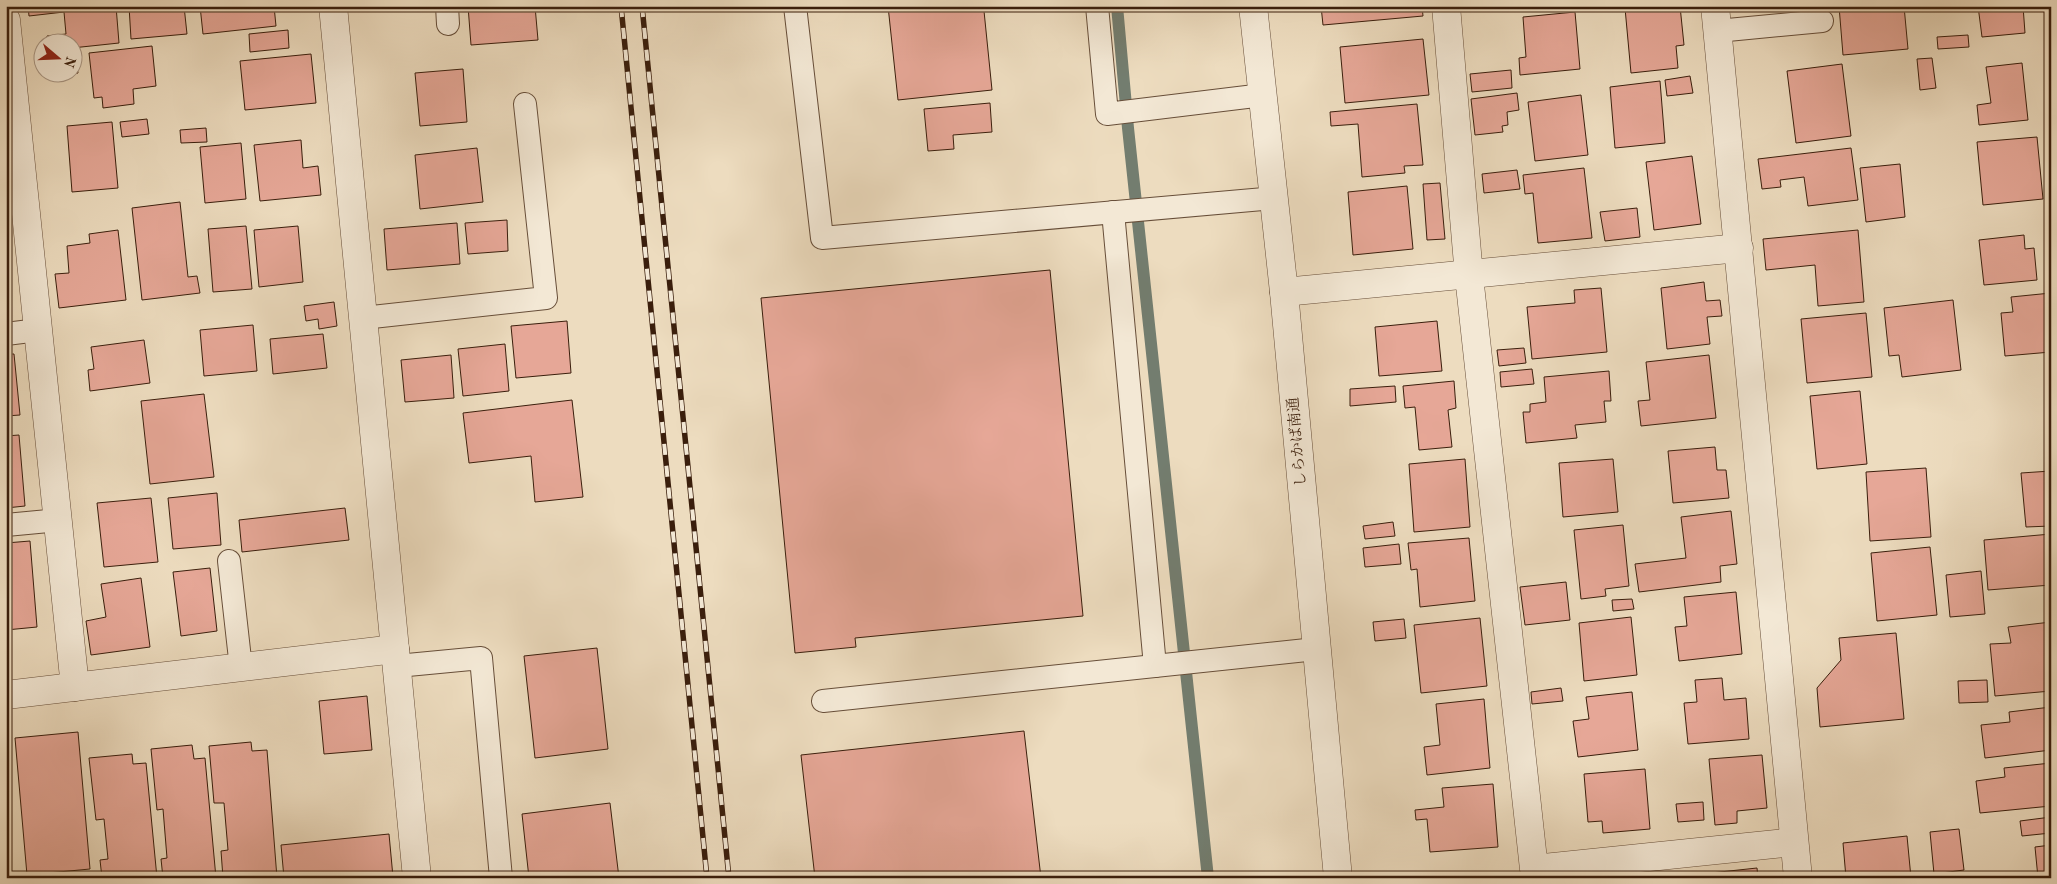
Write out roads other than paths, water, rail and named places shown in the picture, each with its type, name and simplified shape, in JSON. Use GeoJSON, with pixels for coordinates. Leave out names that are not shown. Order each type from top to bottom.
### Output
{"type":"FeatureCollection","features":[{"type":"Feature","properties":{"kind":"street"},"geometry":{"type":"LineString","coordinates":[[332,6],[417,878]]}},
{"type":"Feature","properties":{"kind":"street","name":"しらかば南通"},"geometry":{"type":"LineString","coordinates":[[1253,6],[1284,292],[1338,878]]}},
{"type":"Feature","properties":{"kind":"street"},"geometry":{"type":"LineString","coordinates":[[1446,6],[1470,276],[1534,869],[1794,842]]}},
{"type":"Feature","properties":{"kind":"street"},"geometry":{"type":"LineString","coordinates":[[1716,19],[1798,878]]}},
{"type":"Feature","properties":{"kind":"street"},"geometry":{"type":"LineString","coordinates":[[6,20],[75,687]]}},
{"type":"Feature","properties":{"kind":"street"},"geometry":{"type":"LineString","coordinates":[[1284,292],[1470,276],[1739,248]]}},
{"type":"Feature","properties":{"kind":"street"},"geometry":{"type":"LineString","coordinates":[[6,694],[241,668],[396,657]]}},
{"type":"Feature","properties":{"kind":"lane"},"geometry":{"type":"LineString","coordinates":[[795,6],[822,238],[1274,198]]}},
{"type":"Feature","properties":{"kind":"lane"},"geometry":{"type":"LineString","coordinates":[[1097,6],[1107,114],[1263,95]]}},
{"type":"Feature","properties":{"kind":"lane"},"geometry":{"type":"LineString","coordinates":[[1716,19],[1822,21]]}},
{"type":"Feature","properties":{"kind":"lane"},"geometry":{"type":"LineString","coordinates":[[363,318],[546,298],[525,104]]}},
{"type":"Feature","properties":{"kind":"lane"},"geometry":{"type":"LineString","coordinates":[[1113,212],[1155,666]]}},
{"type":"Feature","properties":{"kind":"lane"},"geometry":{"type":"LineString","coordinates":[[6,334],[38,330]]}},
{"type":"Feature","properties":{"kind":"lane"},"geometry":{"type":"LineString","coordinates":[[6,525],[59,520]]}},
{"type":"Feature","properties":{"kind":"lane"},"geometry":{"type":"LineString","coordinates":[[229,561],[241,668]]}},
{"type":"Feature","properties":{"kind":"lane"},"geometry":{"type":"LineString","coordinates":[[823,701],[1316,649]]}},
{"type":"Feature","properties":{"kind":"lane"},"geometry":{"type":"LineString","coordinates":[[396,657],[481,658],[501,878]]}},
{"type":"Feature","properties":{"kind":"waterway"},"geometry":{"type":"LineString","coordinates":[[1117,6],[1128,128],[1208,878]]}},
{"type":"Feature","properties":{"kind":"railway"},"geometry":{"type":"LineString","coordinates":[[621,6],[707,878]]}},
{"type":"Feature","properties":{"kind":"railway"},"geometry":{"type":"LineString","coordinates":[[642,6],[729,878]]}}]}
